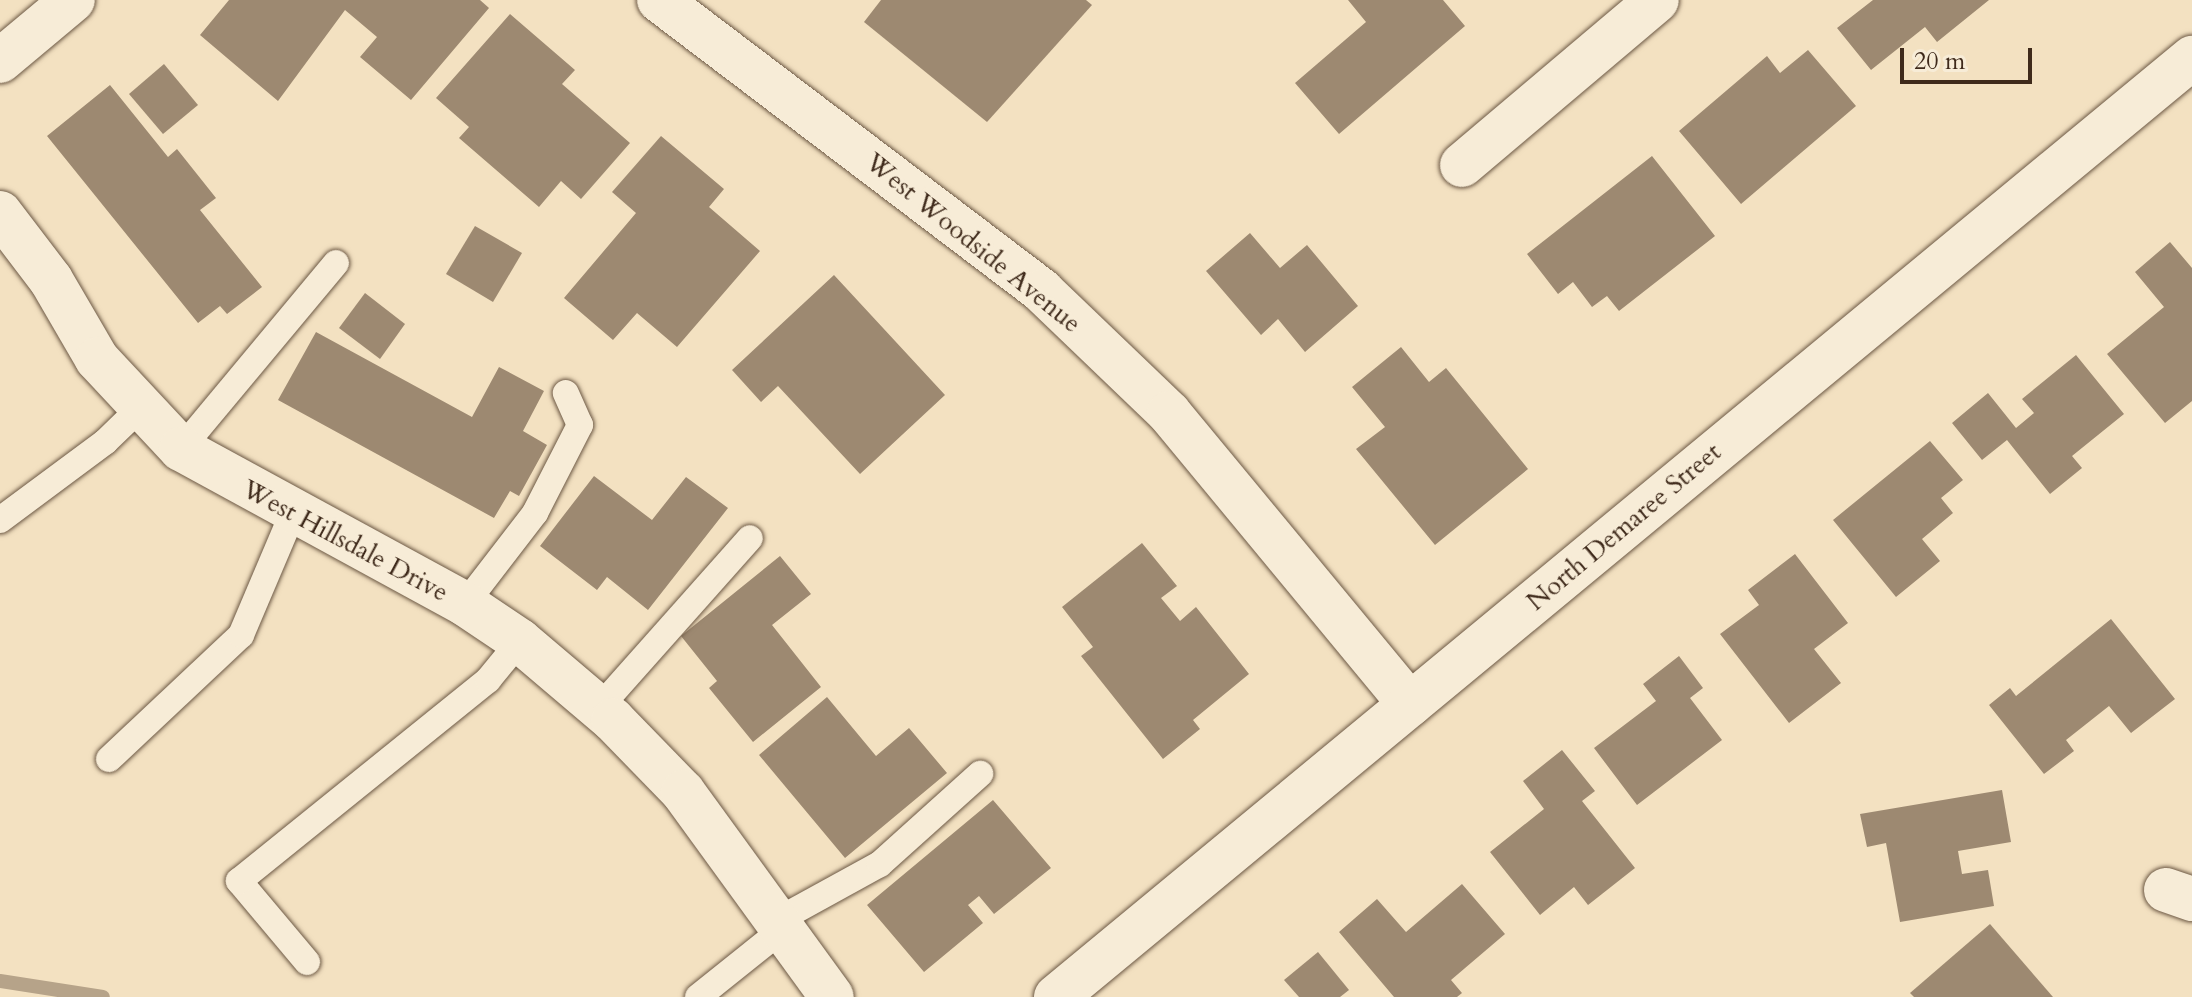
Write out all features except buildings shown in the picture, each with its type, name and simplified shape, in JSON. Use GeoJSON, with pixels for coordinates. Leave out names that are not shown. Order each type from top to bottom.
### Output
{"type":"FeatureCollection","features":[{"type":"Feature","properties":{"kind":"street"},"geometry":{"type":"LineString","coordinates":[[0,61],[73,0]]}},
{"type":"Feature","properties":{"kind":"street","name":"West Woodside Avenue"},"geometry":{"type":"LineString","coordinates":[[659,0],[1042,291],[1169,413],[1410,704]]}},
{"type":"Feature","properties":{"kind":"street"},"geometry":{"type":"LineString","coordinates":[[1462,165],[1656,1]]}},
{"type":"Feature","properties":{"kind":"street","name":"North Demaree Street"},"geometry":{"type":"LineString","coordinates":[[1056,997],[2192,58]]}},
{"type":"Feature","properties":{"kind":"street","name":"West Hillsdale Drive"},"geometry":{"type":"LineString","coordinates":[[0,213],[51,280],[97,359],[139,409],[181,449],[292,515],[381,554],[465,604],[520,641],[599,708],[683,792],[832,997]]}},
{"type":"Feature","properties":{"kind":"lane"},"geometry":{"type":"LineString","coordinates":[[181,449],[336,263]]}},
{"type":"Feature","properties":{"kind":"lane"},"geometry":{"type":"LineString","coordinates":[[465,604],[535,513],[580,425],[566,393]]}},
{"type":"Feature","properties":{"kind":"lane"},"geometry":{"type":"LineString","coordinates":[[0,520],[105,442],[139,409]]}},
{"type":"Feature","properties":{"kind":"lane"},"geometry":{"type":"LineString","coordinates":[[109,759],[241,635],[292,515]]}},
{"type":"Feature","properties":{"kind":"lane"},"geometry":{"type":"LineString","coordinates":[[599,708],[750,538]]}},
{"type":"Feature","properties":{"kind":"lane"},"geometry":{"type":"LineString","coordinates":[[307,962],[239,881],[488,680],[520,641]]}},
{"type":"Feature","properties":{"kind":"lane"},"geometry":{"type":"LineString","coordinates":[[698,997],[781,924],[880,864],[980,774]]}},
{"type":"Feature","properties":{"kind":"waterway"},"geometry":{"type":"LineString","coordinates":[[0,981],[103,997]]}}]}
